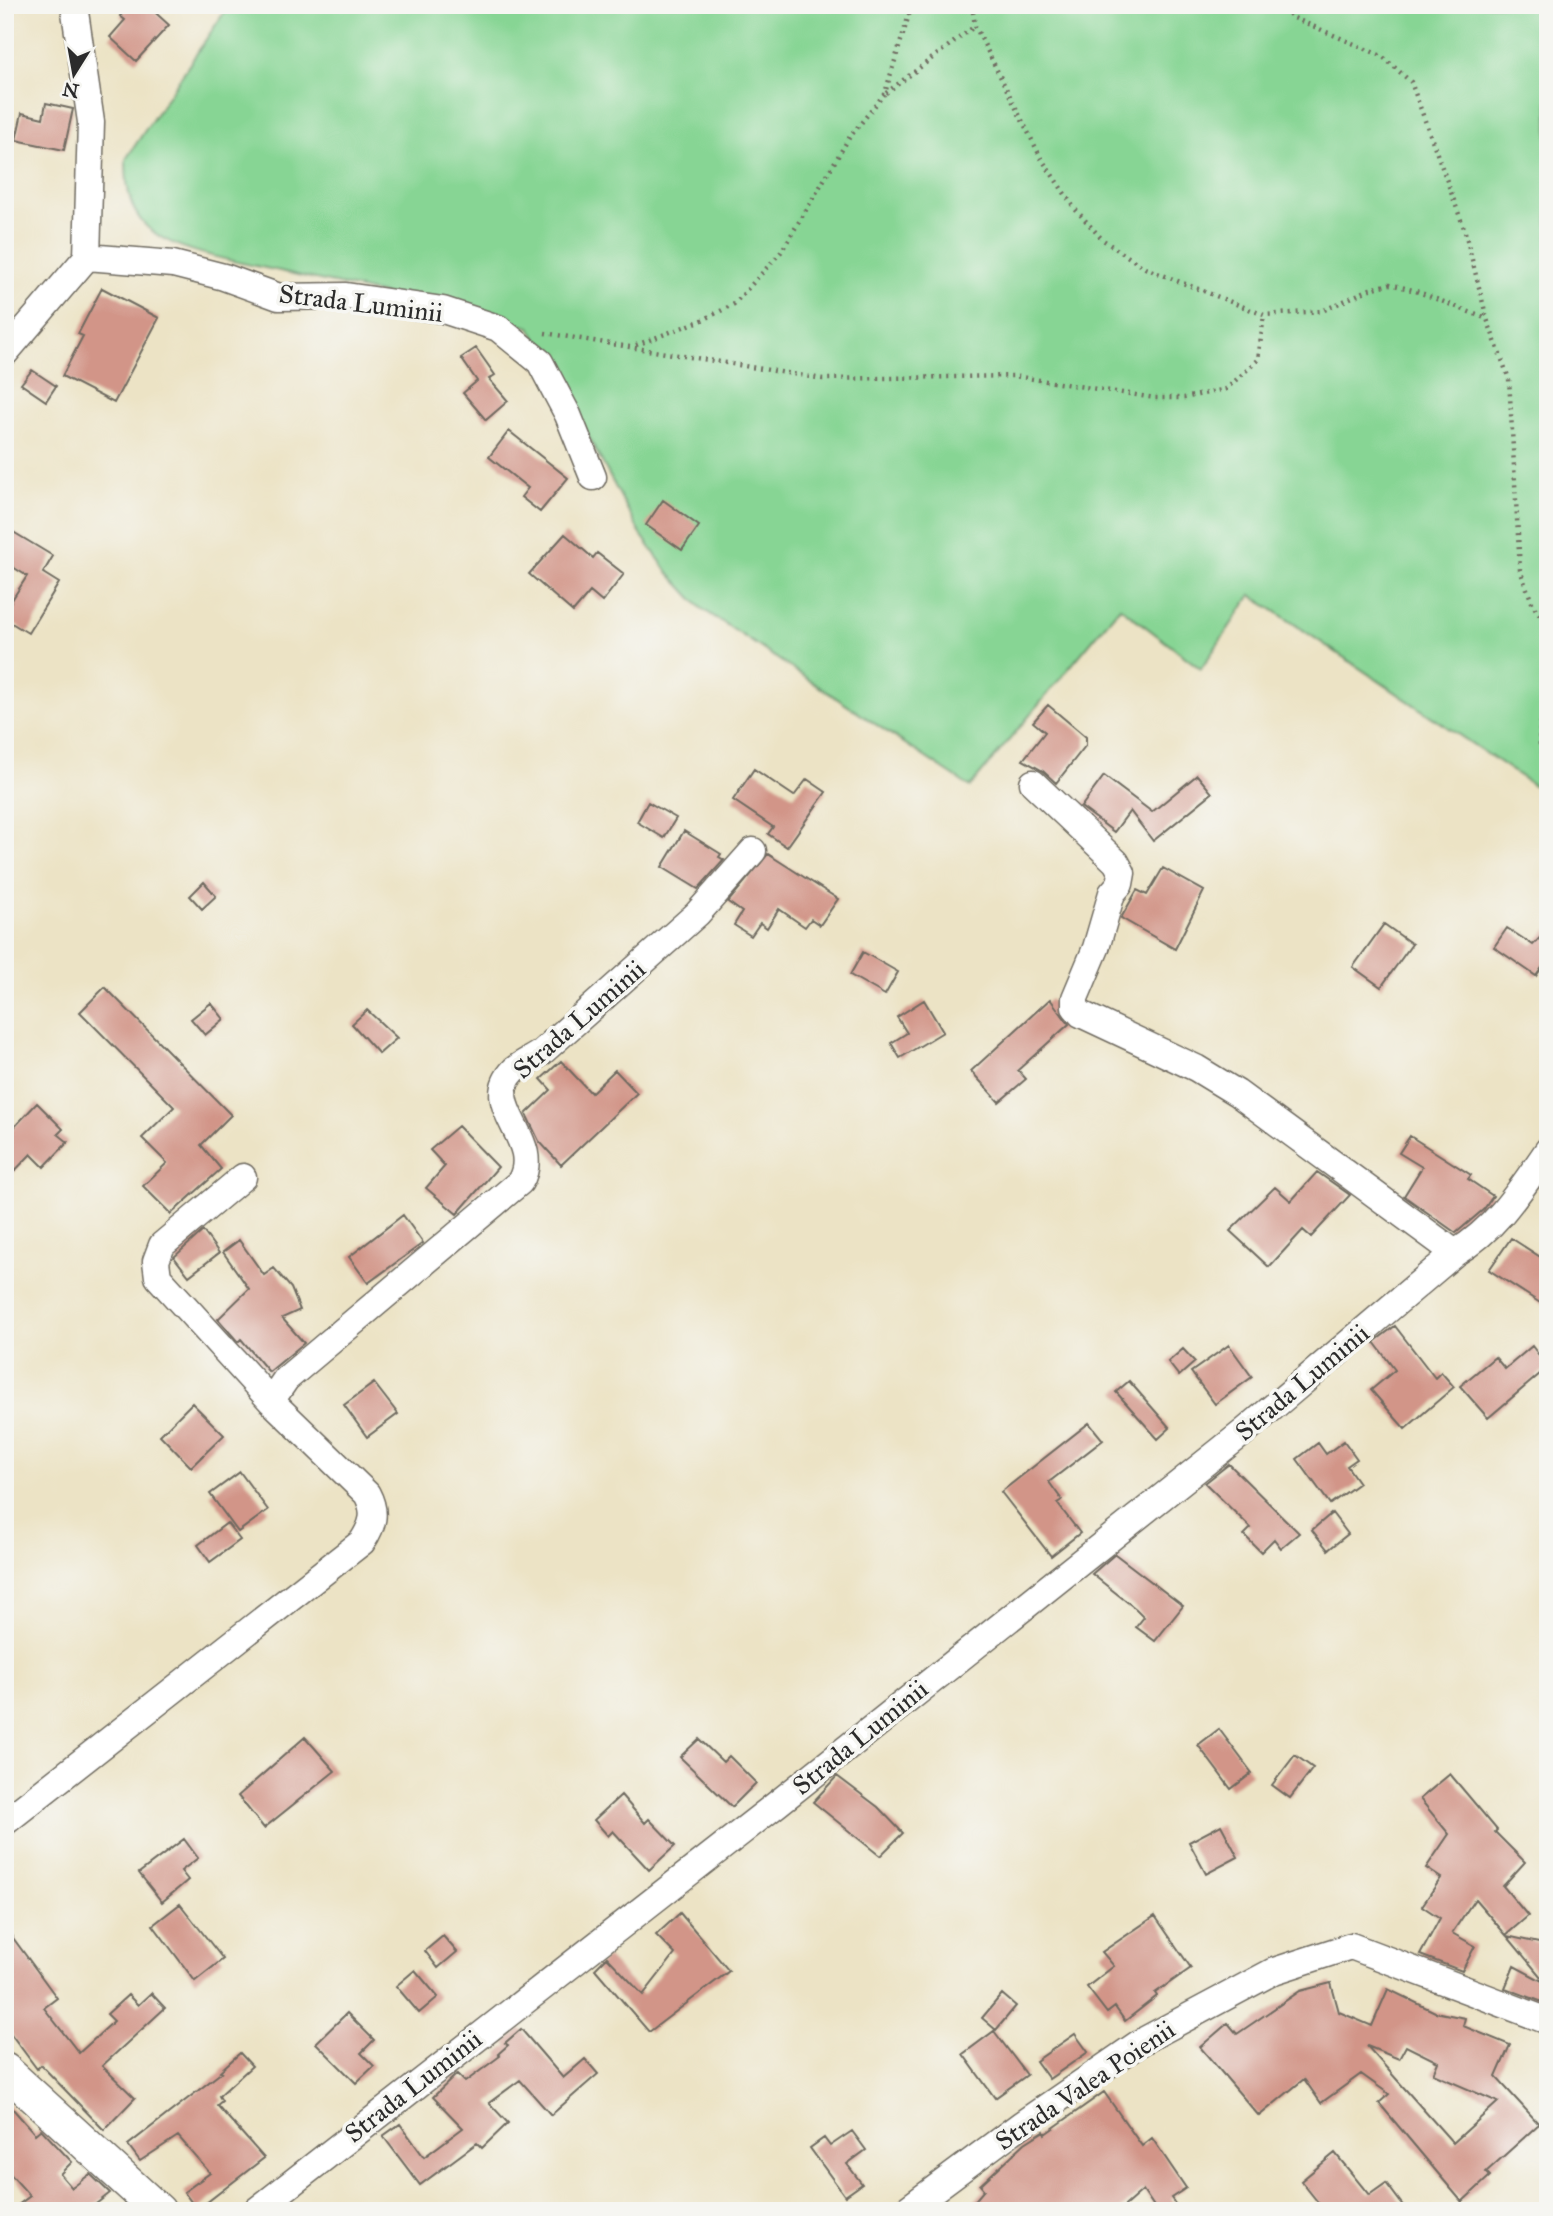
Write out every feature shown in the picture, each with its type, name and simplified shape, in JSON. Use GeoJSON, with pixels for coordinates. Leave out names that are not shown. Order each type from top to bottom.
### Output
{"type":"FeatureCollection","features":[{"type":"Feature","properties":{"kind":"street"},"geometry":{"type":"LineString","coordinates":[[5,353],[87,257],[91,122],[74,5]]}},
{"type":"Feature","properties":{"kind":"street","name":"Strada Luminii"},"geometry":{"type":"LineString","coordinates":[[87,257],[173,264],[224,277],[279,297],[346,296],[443,310],[498,328],[540,362],[568,415],[593,477]]}},
{"type":"Feature","properties":{"kind":"street"},"geometry":{"type":"LineString","coordinates":[[1033,783],[1116,862],[1122,873],[1121,884],[1112,893],[1096,948],[1075,998],[1075,1006],[1081,1014],[1196,1068],[1237,1093],[1455,1252]]}},
{"type":"Feature","properties":{"kind":"street","name":"Strada Luminii"},"geometry":{"type":"LineString","coordinates":[[271,1401],[286,1379],[520,1182],[527,1170],[528,1158],[503,1100],[506,1084],[514,1070],[542,1052],[697,914],[753,851]]}},
{"type":"Feature","properties":{"kind":"street","name":"Strada Luminii"},"geometry":{"type":"LineString","coordinates":[[256,2211],[777,1804],[1234,1439],[1455,1252],[1490,1228],[1517,1196],[1548,1150]]}},
{"type":"Feature","properties":{"kind":"street"},"geometry":{"type":"LineString","coordinates":[[5,1822],[362,1542],[372,1526],[375,1508],[367,1494],[271,1401],[158,1277],[156,1261],[162,1245],[243,1177]]}},
{"type":"Feature","properties":{"kind":"street","name":"Strada Valea Poienii"},"geometry":{"type":"LineString","coordinates":[[905,2211],[1141,2042],[1274,1971],[1351,1946],[1548,2021]]}},
{"type":"Feature","properties":{"kind":"street"},"geometry":{"type":"LineString","coordinates":[[5,2070],[159,2211]]}},
{"type":"Feature","properties":{"kind":"path"},"geometry":{"type":"LineString","coordinates":[[885,93],[912,5]]}},
{"type":"Feature","properties":{"kind":"path"},"geometry":{"type":"LineString","coordinates":[[972,5],[975,26],[1041,158],[1075,209],[1103,240],[1145,268],[1264,315],[1322,311],[1370,289],[1390,284],[1416,291],[1487,319]]}},
{"type":"Feature","properties":{"kind":"path"},"geometry":{"type":"LineString","coordinates":[[1278,5],[1294,18],[1382,56],[1411,82],[1464,228],[1487,319],[1509,379],[1520,570],[1533,606],[1548,628]]}},
{"type":"Feature","properties":{"kind":"path"},"geometry":{"type":"LineString","coordinates":[[635,346],[734,304],[781,252],[849,138],[885,93],[975,26]]}},
{"type":"Feature","properties":{"kind":"path"},"geometry":{"type":"LineString","coordinates":[[539,333],[635,346],[823,379],[1014,376],[1155,398],[1184,398],[1226,389],[1258,360],[1264,315]]}},
{"type":"Feature","properties":{"kind":"path"},"geometry":{"type":"LineString","coordinates":[[1548,695],[1540,718],[1542,758],[1548,764]]}},
{"type":"Feature","properties":{"kind":"green space"},"geometry":{"type":"Polygon","coordinates":[[[229,5],[1548,5],[1548,795],[1251,595],[1201,669],[1120,607],[970,787],[701,608],[668,572],[640,533],[530,327],[218,258],[168,241],[147,227],[131,201],[126,159],[229,5]]]}},
{"type":"Feature","properties":{"kind":"building"},"geometry":{"type":"Polygon","coordinates":[[[130,5],[147,5],[169,25],[136,61],[110,37],[125,20],[120,16],[130,5]]]}},
{"type":"Feature","properties":{"kind":"building"},"geometry":{"type":"Polygon","coordinates":[[[46,103],[73,109],[64,150],[16,140],[22,113],[43,118],[46,103]]]}},
{"type":"Feature","properties":{"kind":"building"},"geometry":{"type":"Polygon","coordinates":[[[102,288],[159,318],[114,403],[62,376],[83,336],[78,334],[102,288]]]}},
{"type":"Feature","properties":{"kind":"building"},"geometry":{"type":"Polygon","coordinates":[[[476,348],[495,375],[489,379],[508,401],[486,420],[463,393],[477,381],[461,358],[476,348]]]}},
{"type":"Feature","properties":{"kind":"building"},"geometry":{"type":"Polygon","coordinates":[[[32,370],[56,386],[46,401],[21,384],[32,370]]]}},
{"type":"Feature","properties":{"kind":"building"},"geometry":{"type":"Polygon","coordinates":[[[509,431],[568,478],[540,512],[521,497],[528,488],[489,457],[509,431]]]}},
{"type":"Feature","properties":{"kind":"building"},"geometry":{"type":"Polygon","coordinates":[[[663,500],[699,526],[682,550],[646,525],[663,500]]]}},
{"type":"Feature","properties":{"kind":"building"},"geometry":{"type":"Polygon","coordinates":[[[5,527],[53,556],[43,573],[59,583],[28,633],[5,619],[5,611],[27,576],[5,562],[5,527]]]}},
{"type":"Feature","properties":{"kind":"building"},"geometry":{"type":"Polygon","coordinates":[[[565,534],[593,558],[597,553],[624,574],[602,602],[590,592],[573,612],[529,574],[565,534]]]}},
{"type":"Feature","properties":{"kind":"building"},"geometry":{"type":"Polygon","coordinates":[[[1048,705],[1086,737],[1086,745],[1056,783],[1043,771],[1023,760],[1045,732],[1033,722],[1048,705]]]}},
{"type":"Feature","properties":{"kind":"building"},"geometry":{"type":"Polygon","coordinates":[[[754,769],[794,796],[807,779],[826,792],[787,847],[768,834],[773,827],[733,800],[754,769]]]}},
{"type":"Feature","properties":{"kind":"building"},"geometry":{"type":"Polygon","coordinates":[[[1197,775],[1212,793],[1153,841],[1130,811],[1114,832],[1081,807],[1104,776],[1152,812],[1197,775]]]}},
{"type":"Feature","properties":{"kind":"building"},"geometry":{"type":"Polygon","coordinates":[[[648,802],[676,818],[664,838],[637,822],[648,802]]]}},
{"type":"Feature","properties":{"kind":"building"},"geometry":{"type":"Polygon","coordinates":[[[684,831],[721,854],[719,857],[724,860],[698,889],[662,867],[684,831]]]}},
{"type":"Feature","properties":{"kind":"building"},"geometry":{"type":"Polygon","coordinates":[[[768,854],[838,899],[820,925],[811,919],[805,927],[779,909],[767,928],[760,923],[751,936],[734,925],[742,912],[728,902],[768,854]]]}},
{"type":"Feature","properties":{"kind":"building"},"geometry":{"type":"Polygon","coordinates":[[[1163,868],[1204,891],[1175,949],[1121,918],[1137,890],[1147,895],[1163,868]]]}},
{"type":"Feature","properties":{"kind":"building"},"geometry":{"type":"Polygon","coordinates":[[[204,882],[216,896],[202,909],[190,896],[204,882]]]}},
{"type":"Feature","properties":{"kind":"building"},"geometry":{"type":"Polygon","coordinates":[[[1384,924],[1412,944],[1381,987],[1353,967],[1384,924]]]}},
{"type":"Feature","properties":{"kind":"building"},"geometry":{"type":"Polygon","coordinates":[[[1507,928],[1533,945],[1548,929],[1548,959],[1536,976],[1494,947],[1507,928]]]}},
{"type":"Feature","properties":{"kind":"building"},"geometry":{"type":"Polygon","coordinates":[[[863,952],[898,972],[885,995],[850,975],[863,952]]]}},
{"type":"Feature","properties":{"kind":"building"},"geometry":{"type":"Polygon","coordinates":[[[105,987],[231,1115],[201,1145],[221,1169],[171,1214],[143,1186],[167,1163],[142,1138],[174,1107],[80,1012],[105,987]]]}},
{"type":"Feature","properties":{"kind":"building"},"geometry":{"type":"Polygon","coordinates":[[[1050,999],[1069,1024],[1018,1070],[1026,1079],[999,1102],[971,1071],[1050,999]]]}},
{"type":"Feature","properties":{"kind":"building"},"geometry":{"type":"Polygon","coordinates":[[[924,1000],[943,1032],[900,1058],[891,1043],[907,1033],[897,1017],[924,1000]]]}},
{"type":"Feature","properties":{"kind":"building"},"geometry":{"type":"Polygon","coordinates":[[[211,1003],[224,1019],[205,1035],[191,1019],[211,1003]]]}},
{"type":"Feature","properties":{"kind":"building"},"geometry":{"type":"Polygon","coordinates":[[[367,1010],[397,1038],[379,1054],[352,1024],[367,1010]]]}},
{"type":"Feature","properties":{"kind":"building"},"geometry":{"type":"Polygon","coordinates":[[[561,1061],[591,1093],[615,1070],[637,1093],[561,1165],[539,1141],[526,1114],[551,1090],[541,1079],[561,1061]]]}},
{"type":"Feature","properties":{"kind":"building"},"geometry":{"type":"Polygon","coordinates":[[[37,1103],[63,1129],[58,1134],[68,1142],[44,1167],[31,1154],[5,1181],[5,1137],[37,1103]]]}},
{"type":"Feature","properties":{"kind":"building"},"geometry":{"type":"Polygon","coordinates":[[[458,1126],[498,1167],[457,1214],[426,1188],[445,1166],[430,1150],[458,1126]]]}},
{"type":"Feature","properties":{"kind":"building"},"geometry":{"type":"Polygon","coordinates":[[[1410,1136],[1471,1175],[1468,1179],[1493,1196],[1484,1209],[1456,1233],[1404,1196],[1422,1167],[1399,1153],[1410,1136]]]}},
{"type":"Feature","properties":{"kind":"building"},"geometry":{"type":"Polygon","coordinates":[[[1317,1172],[1350,1195],[1311,1237],[1303,1230],[1269,1267],[1230,1231],[1275,1187],[1291,1201],[1317,1172]]]}},
{"type":"Feature","properties":{"kind":"building"},"geometry":{"type":"Polygon","coordinates":[[[403,1215],[423,1243],[368,1283],[349,1257],[403,1215]]]}},
{"type":"Feature","properties":{"kind":"building"},"geometry":{"type":"Polygon","coordinates":[[[203,1231],[219,1253],[189,1276],[174,1257],[203,1231]]]}},
{"type":"Feature","properties":{"kind":"building"},"geometry":{"type":"Polygon","coordinates":[[[1511,1238],[1548,1262],[1548,1308],[1489,1270],[1511,1238]]]}},
{"type":"Feature","properties":{"kind":"building"},"geometry":{"type":"Polygon","coordinates":[[[239,1240],[264,1275],[274,1268],[291,1288],[300,1310],[282,1318],[304,1343],[269,1372],[241,1339],[238,1342],[218,1319],[249,1289],[223,1252],[239,1240]]]}},
{"type":"Feature","properties":{"kind":"building"},"geometry":{"type":"Polygon","coordinates":[[[1395,1326],[1435,1378],[1441,1372],[1454,1387],[1405,1429],[1371,1390],[1395,1370],[1374,1342],[1395,1326]]]}},
{"type":"Feature","properties":{"kind":"building"},"geometry":{"type":"Polygon","coordinates":[[[1229,1345],[1252,1377],[1215,1404],[1191,1372],[1229,1345]]]}},
{"type":"Feature","properties":{"kind":"building"},"geometry":{"type":"Polygon","coordinates":[[[1532,1346],[1548,1367],[1488,1418],[1460,1386],[1495,1357],[1505,1369],[1532,1346]]]}},
{"type":"Feature","properties":{"kind":"building"},"geometry":{"type":"Polygon","coordinates":[[[1183,1349],[1195,1362],[1179,1376],[1168,1362],[1183,1349]]]}},
{"type":"Feature","properties":{"kind":"building"},"geometry":{"type":"Polygon","coordinates":[[[1129,1381],[1170,1428],[1158,1439],[1116,1392],[1129,1381]]]}},
{"type":"Feature","properties":{"kind":"building"},"geometry":{"type":"Polygon","coordinates":[[[374,1383],[398,1414],[367,1437],[344,1405],[374,1383]]]}},
{"type":"Feature","properties":{"kind":"building"},"geometry":{"type":"Polygon","coordinates":[[[192,1403],[224,1435],[191,1467],[160,1435],[192,1403]]]}},
{"type":"Feature","properties":{"kind":"building"},"geometry":{"type":"Polygon","coordinates":[[[1089,1423],[1103,1440],[1049,1482],[1062,1500],[1057,1503],[1080,1533],[1051,1556],[1001,1492],[1089,1423]]]}},
{"type":"Feature","properties":{"kind":"building"},"geometry":{"type":"Polygon","coordinates":[[[1344,1441],[1357,1459],[1347,1466],[1359,1483],[1330,1504],[1297,1459],[1318,1443],[1326,1454],[1344,1441]]]}},
{"type":"Feature","properties":{"kind":"building"},"geometry":{"type":"Polygon","coordinates":[[[1229,1464],[1299,1533],[1281,1548],[1274,1539],[1261,1552],[1244,1535],[1251,1528],[1205,1483],[1229,1464]]]}},
{"type":"Feature","properties":{"kind":"building"},"geometry":{"type":"Polygon","coordinates":[[[240,1472],[268,1510],[238,1532],[210,1494],[240,1472]]]}},
{"type":"Feature","properties":{"kind":"building"},"geometry":{"type":"Polygon","coordinates":[[[1332,1513],[1348,1534],[1328,1550],[1312,1530],[1332,1513]]]}},
{"type":"Feature","properties":{"kind":"building"},"geometry":{"type":"Polygon","coordinates":[[[227,1523],[240,1540],[210,1562],[198,1545],[227,1523]]]}},
{"type":"Feature","properties":{"kind":"building"},"geometry":{"type":"Polygon","coordinates":[[[1115,1554],[1183,1606],[1155,1641],[1136,1627],[1144,1617],[1092,1574],[1115,1554]]]}},
{"type":"Feature","properties":{"kind":"building"},"geometry":{"type":"Polygon","coordinates":[[[1219,1729],[1252,1773],[1231,1789],[1198,1745],[1219,1729]]]}},
{"type":"Feature","properties":{"kind":"building"},"geometry":{"type":"Polygon","coordinates":[[[305,1737],[335,1771],[264,1828],[238,1796],[305,1737]]]}},
{"type":"Feature","properties":{"kind":"building"},"geometry":{"type":"Polygon","coordinates":[[[699,1739],[723,1762],[729,1756],[756,1783],[732,1807],[680,1757],[699,1739]]]}},
{"type":"Feature","properties":{"kind":"building"},"geometry":{"type":"Polygon","coordinates":[[[1295,1755],[1313,1768],[1290,1798],[1272,1785],[1295,1755]]]}},
{"type":"Feature","properties":{"kind":"building"},"geometry":{"type":"Polygon","coordinates":[[[1450,1774],[1497,1830],[1495,1832],[1525,1862],[1503,1886],[1528,1916],[1506,1935],[1475,1899],[1452,1933],[1475,1946],[1462,1971],[1420,1955],[1440,1918],[1422,1906],[1441,1878],[1426,1868],[1449,1834],[1420,1799],[1450,1774]]]}},
{"type":"Feature","properties":{"kind":"building"},"geometry":{"type":"Polygon","coordinates":[[[837,1776],[878,1807],[903,1833],[880,1856],[813,1802],[837,1776]]]}},
{"type":"Feature","properties":{"kind":"building"},"geometry":{"type":"Polygon","coordinates":[[[621,1795],[645,1823],[649,1819],[675,1846],[649,1870],[613,1831],[608,1836],[594,1820],[621,1795]]]}},
{"type":"Feature","properties":{"kind":"building"},"geometry":{"type":"Polygon","coordinates":[[[1221,1825],[1238,1857],[1206,1874],[1189,1842],[1221,1825]]]}},
{"type":"Feature","properties":{"kind":"building"},"geometry":{"type":"Polygon","coordinates":[[[184,1839],[198,1858],[181,1871],[188,1880],[162,1902],[139,1873],[184,1839]]]}},
{"type":"Feature","properties":{"kind":"building"},"geometry":{"type":"Polygon","coordinates":[[[180,1904],[223,1959],[195,1981],[153,1925],[180,1904]]]}},
{"type":"Feature","properties":{"kind":"building"},"geometry":{"type":"Polygon","coordinates":[[[680,1913],[729,1971],[649,2032],[595,1969],[607,1957],[643,1995],[675,1954],[656,1935],[680,1913]]]}},
{"type":"Feature","properties":{"kind":"building"},"geometry":{"type":"Polygon","coordinates":[[[1155,1916],[1191,1968],[1155,1993],[1157,1996],[1125,2021],[1115,2007],[1107,2013],[1087,1987],[1114,1966],[1102,1952],[1155,1916]]]}},
{"type":"Feature","properties":{"kind":"building"},"geometry":{"type":"Polygon","coordinates":[[[5,1927],[57,1998],[44,2008],[79,2053],[114,2021],[107,2014],[128,1995],[138,2005],[151,1993],[165,2008],[102,2066],[135,2098],[104,2130],[41,2065],[37,2069],[5,2026],[5,1927]]]}},
{"type":"Feature","properties":{"kind":"building"},"geometry":{"type":"Polygon","coordinates":[[[443,1936],[457,1952],[438,1968],[425,1951],[443,1936]]]}},
{"type":"Feature","properties":{"kind":"building"},"geometry":{"type":"Polygon","coordinates":[[[1507,1936],[1548,1945],[1548,2004],[1505,1988],[1514,1966],[1546,1983],[1507,1936]]]}},
{"type":"Feature","properties":{"kind":"building"},"geometry":{"type":"Polygon","coordinates":[[[415,1970],[438,1997],[419,2013],[396,1986],[415,1970]]]}},
{"type":"Feature","properties":{"kind":"building"},"geometry":{"type":"Polygon","coordinates":[[[1331,1983],[1339,2012],[1372,2026],[1388,1989],[1435,2012],[1465,2018],[1463,2026],[1510,2045],[1496,2077],[1539,2124],[1486,2172],[1490,2176],[1462,2202],[1379,2103],[1389,2094],[1361,2074],[1321,2103],[1304,2079],[1259,2116],[1200,2047],[1228,2023],[1237,2034],[1300,1991],[1331,1983]],[[1367,2046],[1453,2143],[1498,2102],[1433,2074],[1438,2062],[1406,2046],[1399,2059],[1367,2046]]]}},
{"type":"Feature","properties":{"kind":"building"},"geometry":{"type":"Polygon","coordinates":[[[1002,1994],[1016,2006],[996,2030],[982,2018],[1002,1994]]]}},
{"type":"Feature","properties":{"kind":"building"},"geometry":{"type":"Polygon","coordinates":[[[347,2013],[374,2040],[361,2053],[374,2066],[356,2083],[316,2043],[347,2013]]]}},
{"type":"Feature","properties":{"kind":"building"},"geometry":{"type":"Polygon","coordinates":[[[521,2029],[563,2078],[585,2059],[598,2074],[551,2115],[520,2080],[489,2103],[508,2123],[482,2148],[477,2143],[420,2185],[383,2136],[400,2124],[424,2157],[463,2128],[433,2097],[457,2074],[465,2082],[500,2056],[498,2054],[508,2045],[505,2043],[521,2029]]]}},
{"type":"Feature","properties":{"kind":"building"},"geometry":{"type":"Polygon","coordinates":[[[994,2031],[1027,2075],[995,2098],[963,2054],[994,2031]]]}},
{"type":"Feature","properties":{"kind":"building"},"geometry":{"type":"Polygon","coordinates":[[[1075,2034],[1088,2052],[1049,2079],[1036,2061],[1075,2034]]]}},
{"type":"Feature","properties":{"kind":"building"},"geometry":{"type":"Polygon","coordinates":[[[240,2053],[252,2066],[219,2096],[222,2101],[217,2105],[264,2158],[197,2210],[184,2192],[210,2173],[178,2136],[140,2161],[128,2145],[222,2072],[220,2071],[240,2053]]]}},
{"type":"Feature","properties":{"kind":"building"},"geometry":{"type":"Polygon","coordinates":[[[1104,2092],[1142,2146],[1152,2138],[1186,2188],[1171,2198],[1180,2211],[1157,2211],[1143,2190],[1119,2211],[966,2211],[984,2190],[980,2185],[1025,2143],[1044,2131],[1045,2134],[1104,2092]]]}},
{"type":"Feature","properties":{"kind":"building"},"geometry":{"type":"Polygon","coordinates":[[[5,2100],[35,2134],[41,2129],[72,2162],[60,2174],[72,2188],[90,2174],[110,2193],[87,2211],[10,2211],[30,2196],[5,2168],[5,2100]]]}},
{"type":"Feature","properties":{"kind":"building"},"geometry":{"type":"Polygon","coordinates":[[[852,2131],[866,2150],[847,2164],[862,2184],[845,2196],[810,2148],[824,2138],[830,2146],[852,2131]]]}},
{"type":"Feature","properties":{"kind":"building"},"geometry":{"type":"Polygon","coordinates":[[[1335,2153],[1369,2195],[1386,2183],[1407,2211],[1325,2211],[1301,2181],[1335,2153]]]}}]}
